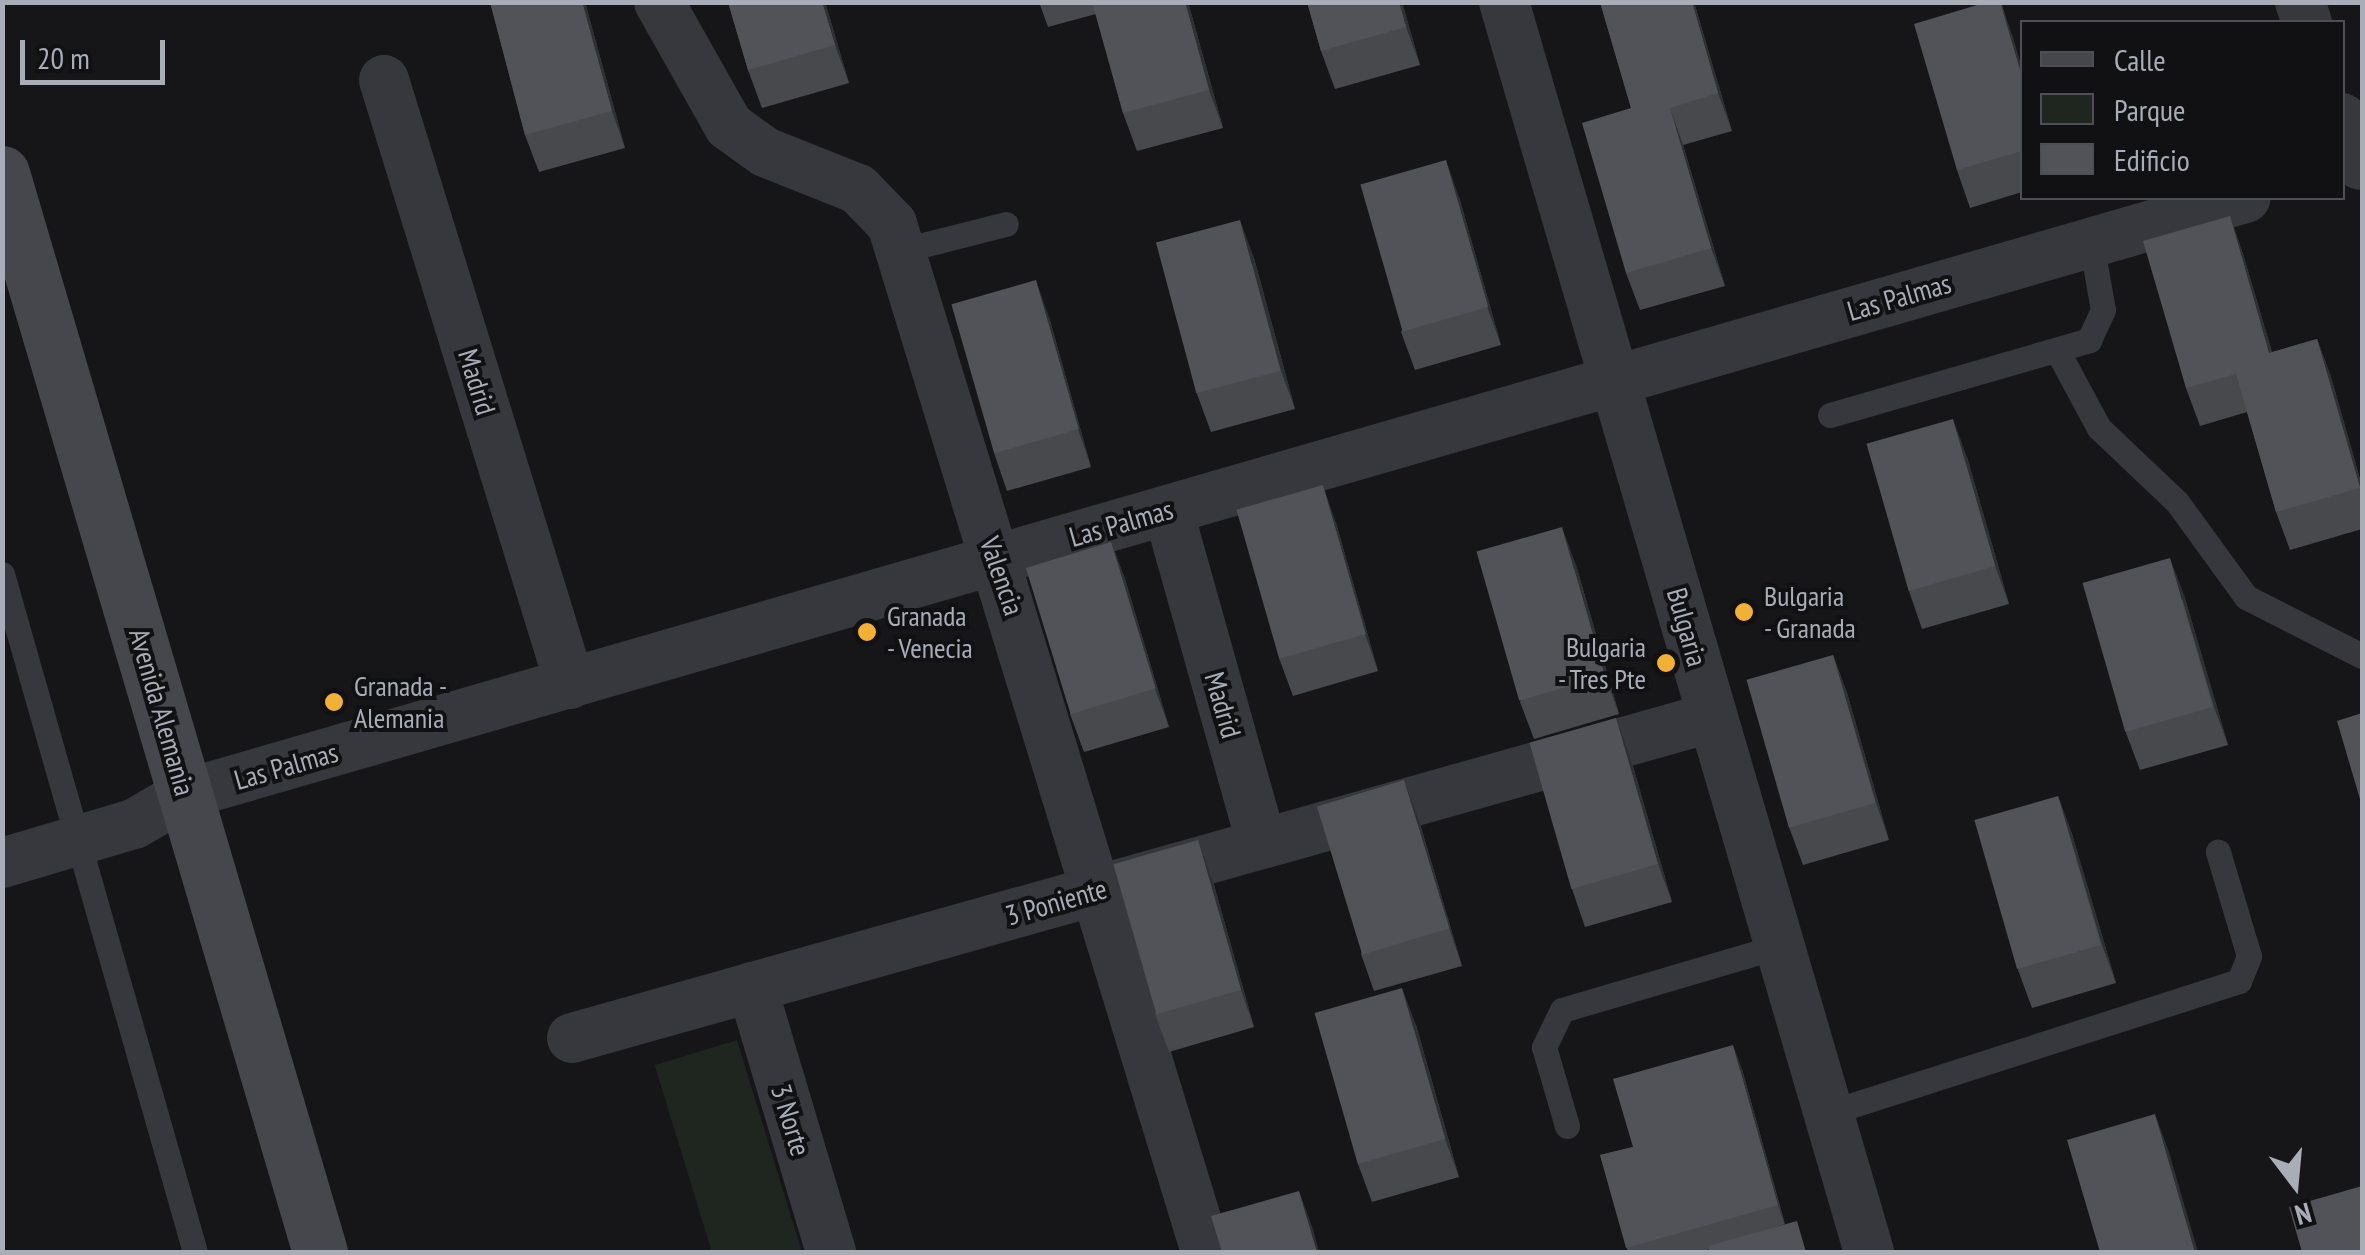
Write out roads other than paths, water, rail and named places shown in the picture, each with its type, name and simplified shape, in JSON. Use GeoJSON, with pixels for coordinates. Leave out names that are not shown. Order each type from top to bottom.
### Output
{"type":"FeatureCollection","features":[{"type":"Feature","properties":{"kind":"street","name":"Valencia"},"geometry":{"type":"LineString","coordinates":[[659,2],[729,126],[765,152],[858,189],[903,250],[1206,1252]]}},
{"type":"Feature","properties":{"kind":"street","name":"Bulgaria"},"geometry":{"type":"LineString","coordinates":[[1504,2],[1869,1252]]}},
{"type":"Feature","properties":{"kind":"street","name":"Madrid"},"geometry":{"type":"LineString","coordinates":[[384,80],[570,684]]}},
{"type":"Feature","properties":{"kind":"street"},"geometry":{"type":"LineString","coordinates":[[2345,128],[2357,168]]}},
{"type":"Feature","properties":{"kind":"street","name":"Avenida Alemania"},"geometry":{"type":"LineString","coordinates":[[2,172],[320,1252]]}},
{"type":"Feature","properties":{"kind":"street","name":"Las Palmas"},"geometry":{"type":"LineString","coordinates":[[2,863],[134,824],[186,794],[2239,200]]}},
{"type":"Feature","properties":{"kind":"street","name":"Madrid"},"geometry":{"type":"LineString","coordinates":[[1168,510],[1262,844]]}},
{"type":"Feature","properties":{"kind":"street","name":"3 Poniente"},"geometry":{"type":"LineString","coordinates":[[572,1038],[1713,717]]}},
{"type":"Feature","properties":{"kind":"street","name":"3 Norte"},"geometry":{"type":"LineString","coordinates":[[752,987],[831,1252]]}},
{"type":"Feature","properties":{"kind":"lane"},"geometry":{"type":"LineString","coordinates":[[903,250],[1006,224]]}},
{"type":"Feature","properties":{"kind":"lane"},"geometry":{"type":"LineString","coordinates":[[1830,415],[2089,340],[2102,321],[2091,242]]}},
{"type":"Feature","properties":{"kind":"lane"},"geometry":{"type":"LineString","coordinates":[[2058,352],[2099,428],[2177,502],[2246,598],[2362,656]]}},
{"type":"Feature","properties":{"kind":"lane"},"geometry":{"type":"LineString","coordinates":[[2,574],[195,1252]]}},
{"type":"Feature","properties":{"kind":"lane"},"geometry":{"type":"LineString","coordinates":[[1828,1112],[2239,982],[2248,956],[2218,852]]}},
{"type":"Feature","properties":{"kind":"lane"},"geometry":{"type":"LineString","coordinates":[[1567,1126],[1544,1048],[1562,1010],[1780,946]]}},
{"type":"Feature","properties":{"kind":"place","name":"Bulgaria - Granada"},"geometry":{"type":"Point","coordinates":[1744,612]}},
{"type":"Feature","properties":{"kind":"place","name":"Granada - Venecia"},"geometry":{"type":"Point","coordinates":[867,632]}},
{"type":"Feature","properties":{"kind":"place","name":"Bulgaria - Tres Pte"},"geometry":{"type":"Point","coordinates":[1666,663]}},
{"type":"Feature","properties":{"kind":"place","name":"Granada - Alemania"},"geometry":{"type":"Point","coordinates":[334,702]}}]}
